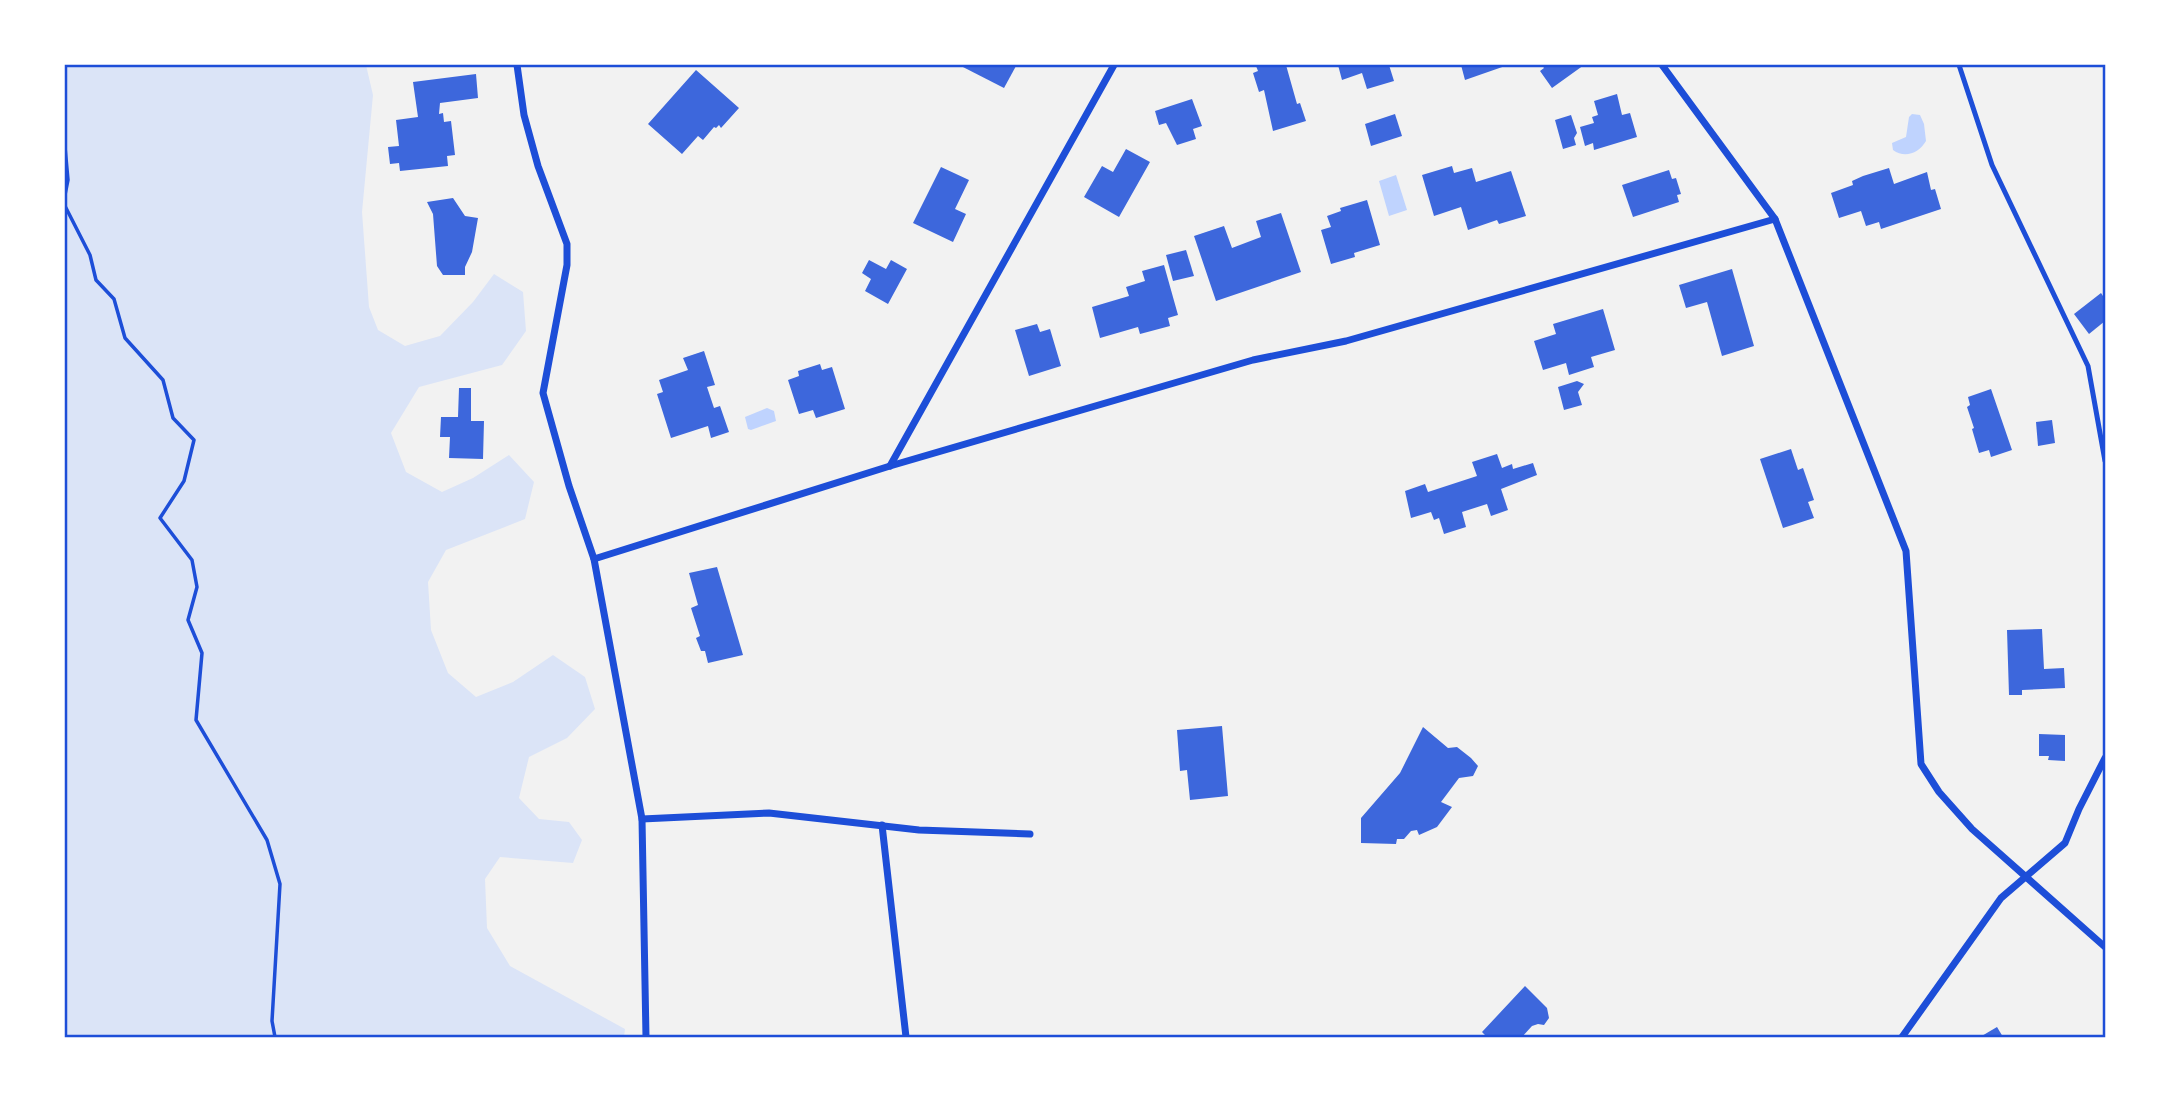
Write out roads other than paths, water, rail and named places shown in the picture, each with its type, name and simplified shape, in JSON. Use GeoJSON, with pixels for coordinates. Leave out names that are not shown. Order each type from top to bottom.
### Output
{"type":"FeatureCollection","features":[{"type":"Feature","properties":{"kind":"street"},"geometry":{"type":"LineString","coordinates":[[516,65],[524,115],[538,166],[567,244],[568,265],[543,393],[569,486],[594,559],[642,818],[646,1037]]}},
{"type":"Feature","properties":{"kind":"street"},"geometry":{"type":"LineString","coordinates":[[890,466],[1114,65]]}},
{"type":"Feature","properties":{"kind":"street"},"geometry":{"type":"LineString","coordinates":[[1662,65],[1775,219],[1906,551],[1921,764],[1929,779],[1972,829],[2105,947]]}},
{"type":"Feature","properties":{"kind":"street"},"geometry":{"type":"LineString","coordinates":[[594,559],[890,466],[1253,360],[1346,341],[1775,219]]}},
{"type":"Feature","properties":{"kind":"street"},"geometry":{"type":"LineString","coordinates":[[1902,1037],[2001,898],[2065,843],[2105,758]]}},
{"type":"Feature","properties":{"kind":"street"},"geometry":{"type":"LineString","coordinates":[[642,818],[769,813],[919,830],[1030,834]]}},
{"type":"Feature","properties":{"kind":"street"},"geometry":{"type":"LineString","coordinates":[[882,825],[906,1037]]}},
{"type":"Feature","properties":{"kind":"lane"},"geometry":{"type":"LineString","coordinates":[[1959,65],[1992,165],[2088,366],[2105,461]]}},
{"type":"Feature","properties":{"kind":"water"},"geometry":{"type":"Polygon","coordinates":[[[1912,114],[1920,115],[1926,141],[1920,149],[1911,153],[1898,153],[1893,150],[1892,143],[1906,137],[1909,117],[1912,114]]]}},
{"type":"Feature","properties":{"kind":"water"},"geometry":{"type":"Polygon","coordinates":[[[1396,175],[1407,210],[1389,216],[1379,181],[1396,175]]]}},
{"type":"Feature","properties":{"kind":"water"},"geometry":{"type":"Polygon","coordinates":[[[767,408],[774,411],[776,421],[748,429],[745,417],[767,408]]]}}]}
